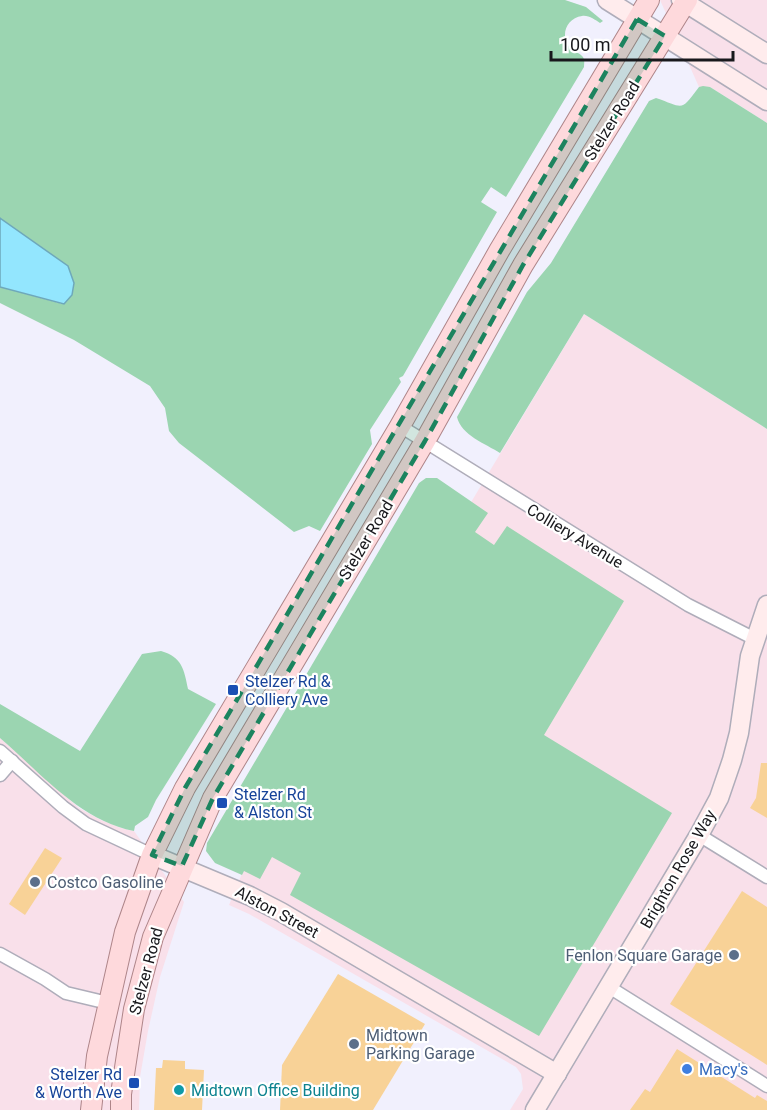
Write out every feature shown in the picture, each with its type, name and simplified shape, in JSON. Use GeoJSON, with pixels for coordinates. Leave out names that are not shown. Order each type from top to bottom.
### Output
{"type":"FeatureCollection","features":[{"type":"Feature","properties":{"kind":"main road","name":"Stelzer Road"},"geometry":{"type":"LineString","coordinates":[[91,1110],[97,1056],[125,932],[152,855],[185,788],[400,426],[499,251],[649,0]]}},
{"type":"Feature","properties":{"kind":"main road","name":"Stelzer Road"},"geometry":{"type":"LineString","coordinates":[[121,1110],[121,1094],[134,1010],[153,937],[213,798],[425,441],[523,265],[665,36],[684,1]]}},
{"type":"Feature","properties":{"kind":"street"},"geometry":{"type":"LineString","coordinates":[[607,0],[767,101]]}},
{"type":"Feature","properties":{"kind":"street"},"geometry":{"type":"LineString","coordinates":[[684,1],[767,54]]}},
{"type":"Feature","properties":{"kind":"street","name":"Colliery Avenue"},"geometry":{"type":"LineString","coordinates":[[400,426],[688,605],[755,639]]}},
{"type":"Feature","properties":{"kind":"street","name":"Brighton Rose Way"},"geometry":{"type":"LineString","coordinates":[[535,1110],[699,835],[718,798],[732,760],[755,639],[767,605]]}},
{"type":"Feature","properties":{"kind":"street","name":"Alston Street"},"geometry":{"type":"LineString","coordinates":[[0,751],[63,807],[87,824],[281,912],[557,1074]]}},
{"type":"Feature","properties":{"kind":"street"},"geometry":{"type":"LineString","coordinates":[[0,775],[12,761]]}},
{"type":"Feature","properties":{"kind":"street"},"geometry":{"type":"LineString","coordinates":[[699,835],[767,877]]}},
{"type":"Feature","properties":{"kind":"street"},"geometry":{"type":"LineString","coordinates":[[0,954],[66,993],[108,1003]]}},
{"type":"Feature","properties":{"kind":"street"},"geometry":{"type":"LineString","coordinates":[[609,987],[767,1086]]}},
{"type":"Feature","properties":{"kind":"highlighted area"},"geometry":{"type":"Polygon","coordinates":[[[637,19],[665,36],[523,265],[425,441],[213,798],[182,866],[152,855],[185,788],[637,19]]]}},
{"type":"Feature","properties":{"kind":"shaded area"},"geometry":{"type":"Polygon","coordinates":[[[660,0],[767,0],[767,123],[710,87],[699,87],[660,0]]]}},
{"type":"Feature","properties":{"kind":"shaded area"},"geometry":{"type":"Polygon","coordinates":[[[584,314],[767,429],[767,1110],[510,1110],[523,1089],[521,1074],[516,1067],[249,914],[229,905],[243,871],[257,859],[584,314]]]}},
{"type":"Feature","properties":{"kind":"shaded area"},"geometry":{"type":"Polygon","coordinates":[[[0,738],[79,808],[101,820],[134,831],[184,902],[160,977],[148,1031],[140,1077],[139,1110],[0,1110],[0,738]]]}},
{"type":"Feature","properties":{"kind":"green space"},"geometry":{"type":"Polygon","coordinates":[[[0,0],[565,0],[586,7],[603,21],[600,23],[582,16],[568,24],[565,39],[571,49],[583,57],[584,67],[506,197],[491,187],[481,202],[497,212],[403,376],[399,378],[401,382],[370,430],[372,444],[320,531],[309,526],[294,532],[179,443],[169,431],[165,408],[150,386],[74,340],[0,303],[0,287],[63,304],[68,266],[0,218],[0,0]]]}},
{"type":"Feature","properties":{"kind":"green space"},"geometry":{"type":"Polygon","coordinates":[[[699,87],[710,87],[767,123],[767,429],[584,314],[500,453],[463,429],[457,417],[527,292],[551,263],[649,101],[656,98],[681,106],[699,87]]]}},
{"type":"Feature","properties":{"kind":"green space"},"geometry":{"type":"Polygon","coordinates":[[[426,478],[437,478],[488,513],[475,532],[494,545],[507,526],[624,601],[544,735],[672,813],[539,1036],[290,895],[301,873],[272,857],[260,879],[244,871],[242,875],[215,863],[206,851],[207,843],[419,483],[426,478]]]}},
{"type":"Feature","properties":{"kind":"green space"},"geometry":{"type":"Polygon","coordinates":[[[161,651],[178,660],[188,689],[216,704],[156,800],[148,817],[135,826],[134,831],[96,817],[78,806],[0,738],[0,704],[80,751],[142,654],[161,651]]]}},
{"type":"Feature","properties":{"kind":"water"},"geometry":{"type":"Polygon","coordinates":[[[0,218],[68,266],[74,283],[72,295],[64,304],[0,287],[0,218]]]}},
{"type":"Feature","properties":{"kind":"building"},"geometry":{"type":"Polygon","coordinates":[[[761,763],[767,763],[767,818],[750,808],[756,798],[761,763]]]}},
{"type":"Feature","properties":{"kind":"building","name":"Costco Gasoline"},"geometry":{"type":"Polygon","coordinates":[[[45,848],[62,858],[25,915],[9,904],[45,848]]]}},
{"type":"Feature","properties":{"kind":"building","name":"Fenlon Square Garage"},"geometry":{"type":"Polygon","coordinates":[[[742,891],[767,907],[767,1065],[670,1004],[742,891]]]}},
{"type":"Feature","properties":{"kind":"building","name":"Midtown Parking Garage"},"geometry":{"type":"Polygon","coordinates":[[[338,974],[425,1024],[373,1110],[280,1110],[282,1065],[338,974]]]}},
{"type":"Feature","properties":{"kind":"building","name":"Macy's"},"geometry":{"type":"Polygon","coordinates":[[[677,1049],[755,1098],[757,1095],[767,1101],[767,1110],[630,1110],[645,1089],[650,1092],[677,1049]]]}},
{"type":"Feature","properties":{"kind":"building","name":"Midtown Office Building"},"geometry":{"type":"Polygon","coordinates":[[[163,1060],[185,1061],[185,1069],[204,1070],[202,1110],[154,1110],[156,1068],[162,1068],[163,1060]]]}},
{"type":"Feature","properties":{"kind":"place","name":"Stelzer Rd & Colliery Ave"},"geometry":{"type":"Point","coordinates":[233,690]}},
{"type":"Feature","properties":{"kind":"place","name":"Stelzer Rd & Alston St"},"geometry":{"type":"Point","coordinates":[222,803]}},
{"type":"Feature","properties":{"kind":"place","name":"Costco Gasoline"},"geometry":{"type":"Point","coordinates":[35,882]}},
{"type":"Feature","properties":{"kind":"place","name":"Fenlon Square Garage"},"geometry":{"type":"Point","coordinates":[734,955]}},
{"type":"Feature","properties":{"kind":"place","name":"Midtown Parking Garage"},"geometry":{"type":"Point","coordinates":[354,1044]}},
{"type":"Feature","properties":{"kind":"place","name":"Macy's"},"geometry":{"type":"Point","coordinates":[687,1069]}},
{"type":"Feature","properties":{"kind":"place","name":"Stelzer Rd & Worth Ave"},"geometry":{"type":"Point","coordinates":[134,1083]}},
{"type":"Feature","properties":{"kind":"place","name":"Midtown Office Building"},"geometry":{"type":"Point","coordinates":[179,1090]}}]}
